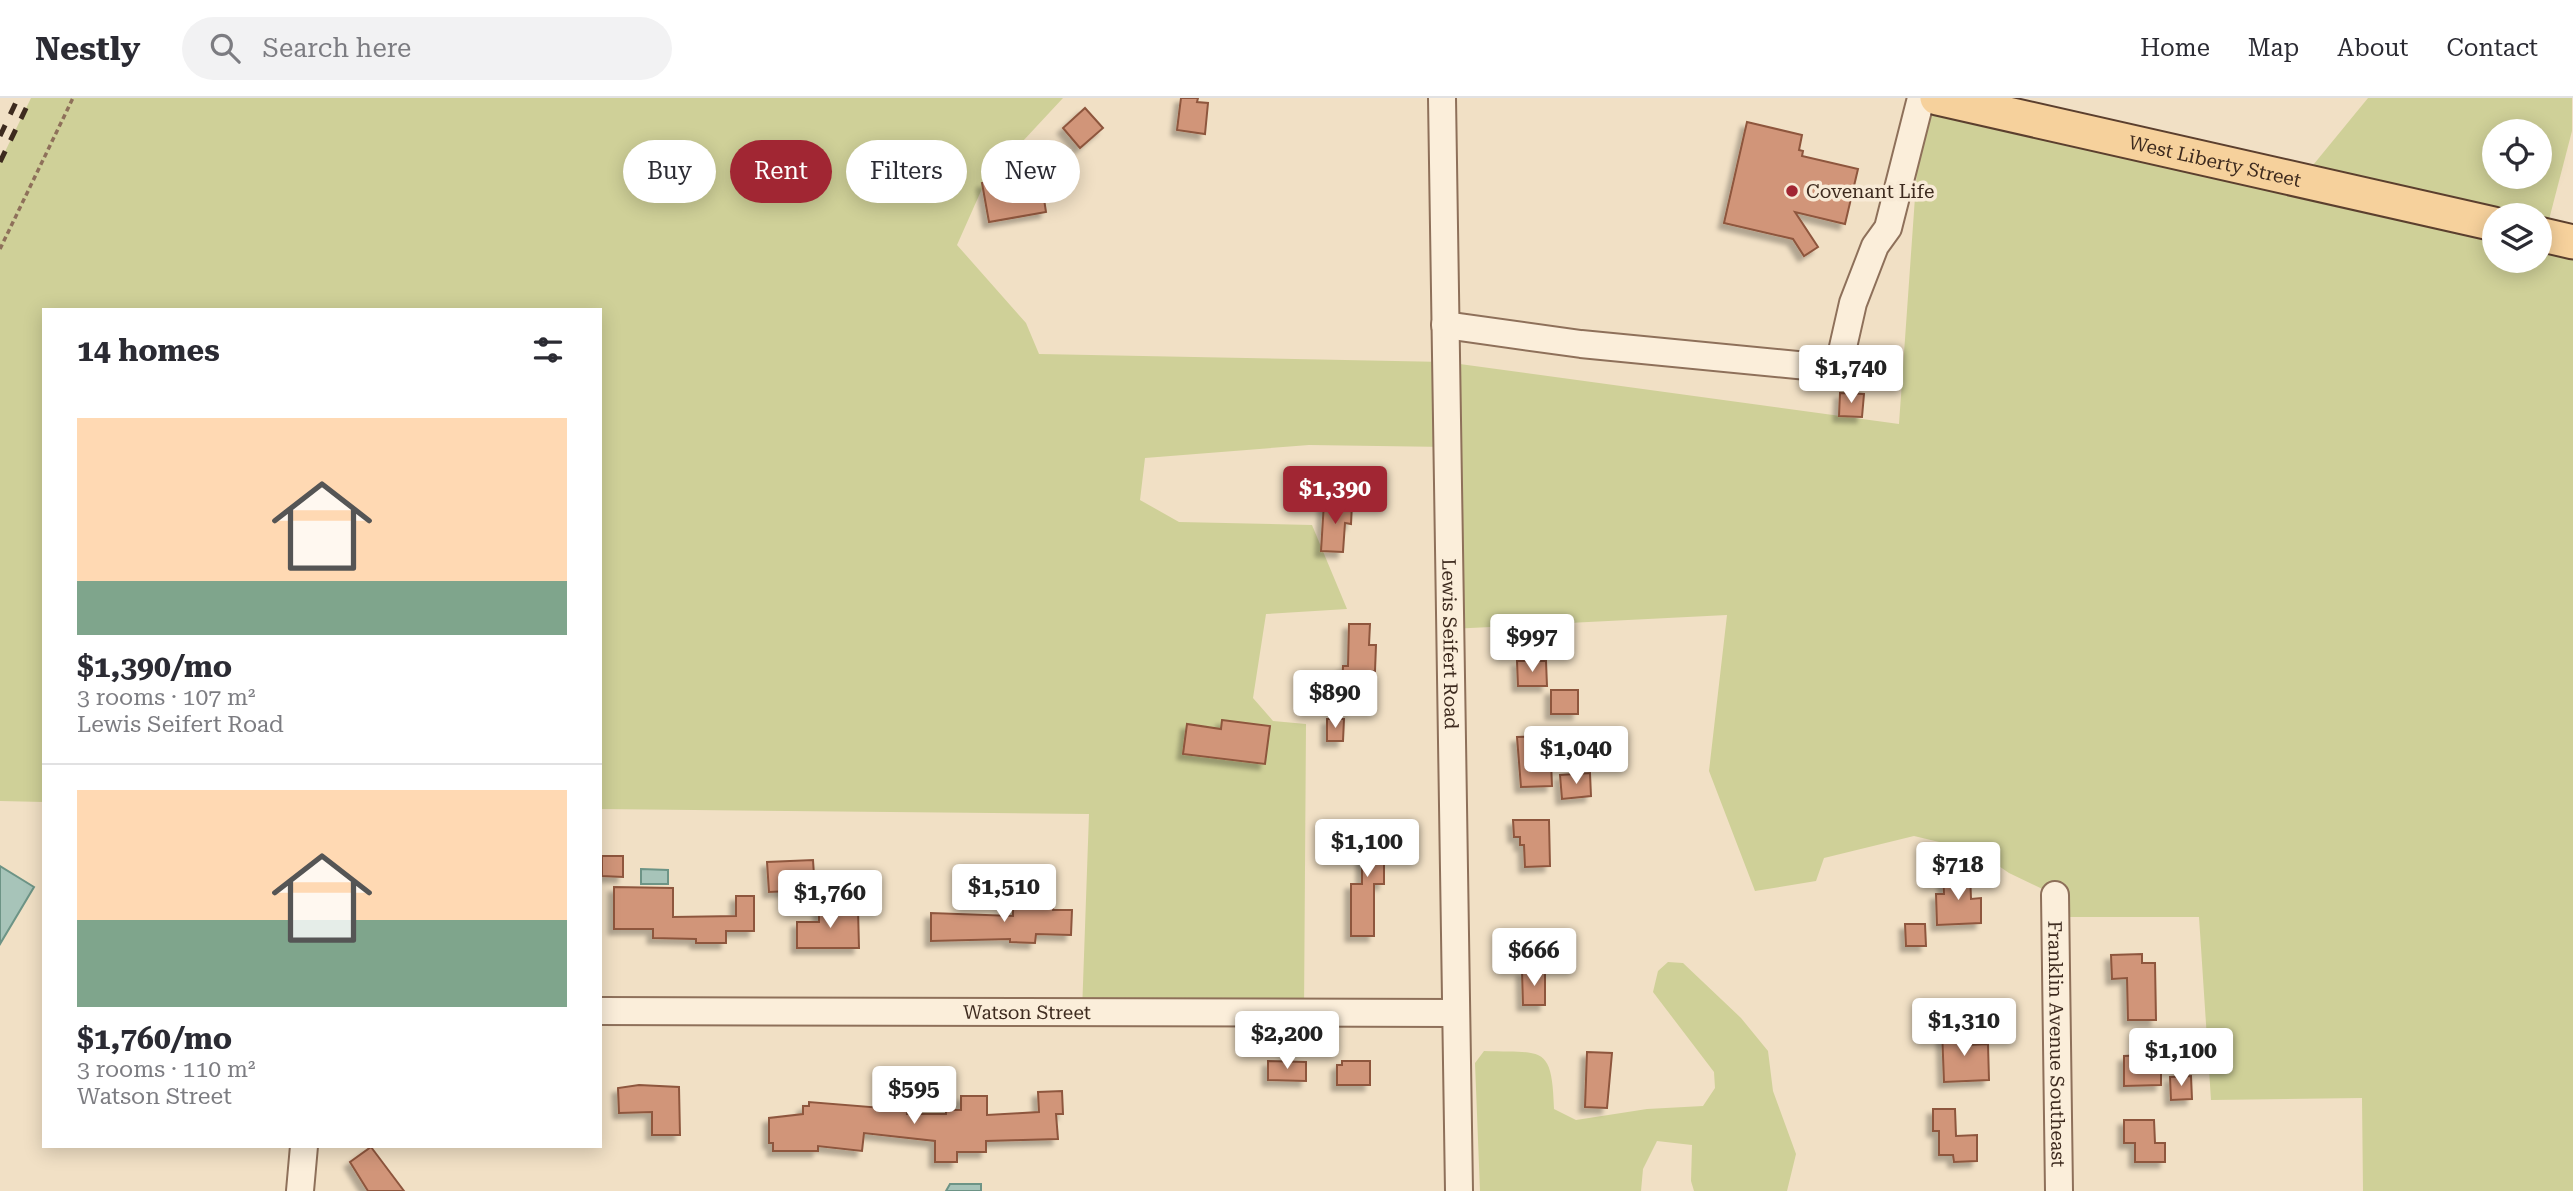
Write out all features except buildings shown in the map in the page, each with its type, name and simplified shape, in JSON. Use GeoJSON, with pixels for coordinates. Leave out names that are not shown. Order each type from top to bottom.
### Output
{"type":"FeatureCollection","features":[{"type":"Feature","properties":{"kind":"main road","name":"West Liberty Street"},"geometry":{"type":"LineString","coordinates":[[1937,98],[2010,106],[2482,221]]}},
{"type":"Feature","properties":{"kind":"main road"},"geometry":{"type":"LineString","coordinates":[[2552,237],[2573,242]]}},
{"type":"Feature","properties":{"kind":"street","name":"Lewis Seifert Road"},"geometry":{"type":"LineString","coordinates":[[1442,98],[1459,1191]]}},
{"type":"Feature","properties":{"kind":"street"},"geometry":{"type":"LineString","coordinates":[[1445,325],[1581,344],[1838,369],[1859,286],[1875,246],[1888,228],[1921,98]]}},
{"type":"Feature","properties":{"kind":"street","name":"Franklin Avenue Southeast"},"geometry":{"type":"LineString","coordinates":[[2055,895],[2059,1191]]}},
{"type":"Feature","properties":{"kind":"street","name":"Watson Street"},"geometry":{"type":"LineString","coordinates":[[602,1011],[1455,1013]]}},
{"type":"Feature","properties":{"kind":"street"},"geometry":{"type":"LineString","coordinates":[[300,1191],[304,1148]]}},
{"type":"Feature","properties":{"kind":"path"},"geometry":{"type":"LineString","coordinates":[[0,249],[73,98]]}},
{"type":"Feature","properties":{"kind":"green space"},"geometry":{"type":"Polygon","coordinates":[[[31,98],[1063,98],[1024,140],[981,140],[981,191],[957,245],[1026,323],[1039,354],[1445,362],[1899,424],[1922,98],[2300,181],[2368,98],[2572,98],[2572,131],[2552,208],[2552,203],[2482,203],[2482,273],[2552,273],[2552,237],[2573,242],[2573,1191],[2363,1191],[2362,1098],[2211,1100],[2199,917],[2055,917],[2055,895],[2009,873],[1977,851],[1914,836],[1824,858],[1816,881],[1755,891],[1709,771],[1727,615],[1450,629],[1447,447],[1309,445],[1145,458],[1140,500],[1179,522],[1312,525],[1347,609],[1266,614],[1253,698],[1273,721],[1306,724],[1304,1012],[1082,1012],[1089,814],[602,809],[602,308],[42,308],[42,802],[0,801],[0,162],[31,98]]]}},
{"type":"Feature","properties":{"kind":"green space"},"geometry":{"type":"Polygon","coordinates":[[[1668,962],[1683,963],[1741,1018],[1768,1051],[1773,1091],[1796,1154],[1787,1191],[1694,1191],[1691,1181],[1692,1145],[1657,1141],[1643,1169],[1641,1191],[1480,1191],[1475,1063],[1484,1051],[1532,1053],[1540,1056],[1551,1073],[1554,1109],[1576,1120],[1647,1109],[1703,1106],[1715,1088],[1714,1072],[1653,992],[1658,971],[1668,962]]]}},
{"type":"Feature","properties":{"kind":"shaded area"},"geometry":{"type":"Polygon","coordinates":[[[0,866],[34,887],[0,944],[0,866]]]}},
{"type":"Feature","properties":{"kind":"shaded area"},"geometry":{"type":"Polygon","coordinates":[[[641,869],[668,870],[668,884],[641,884],[641,869]]]}},
{"type":"Feature","properties":{"kind":"shaded area"},"geometry":{"type":"Polygon","coordinates":[[[950,1184],[981,1184],[981,1191],[946,1191],[950,1184]]]}},
{"type":"Feature","properties":{"kind":"railway"},"geometry":{"type":"LineString","coordinates":[[0,136],[18,98]]}},
{"type":"Feature","properties":{"kind":"railway"},"geometry":{"type":"LineString","coordinates":[[0,162],[31,98]]}},
{"type":"Feature","properties":{"kind":"place","name":"Covenant Life"},"geometry":{"type":"Point","coordinates":[1792,191]}}]}
